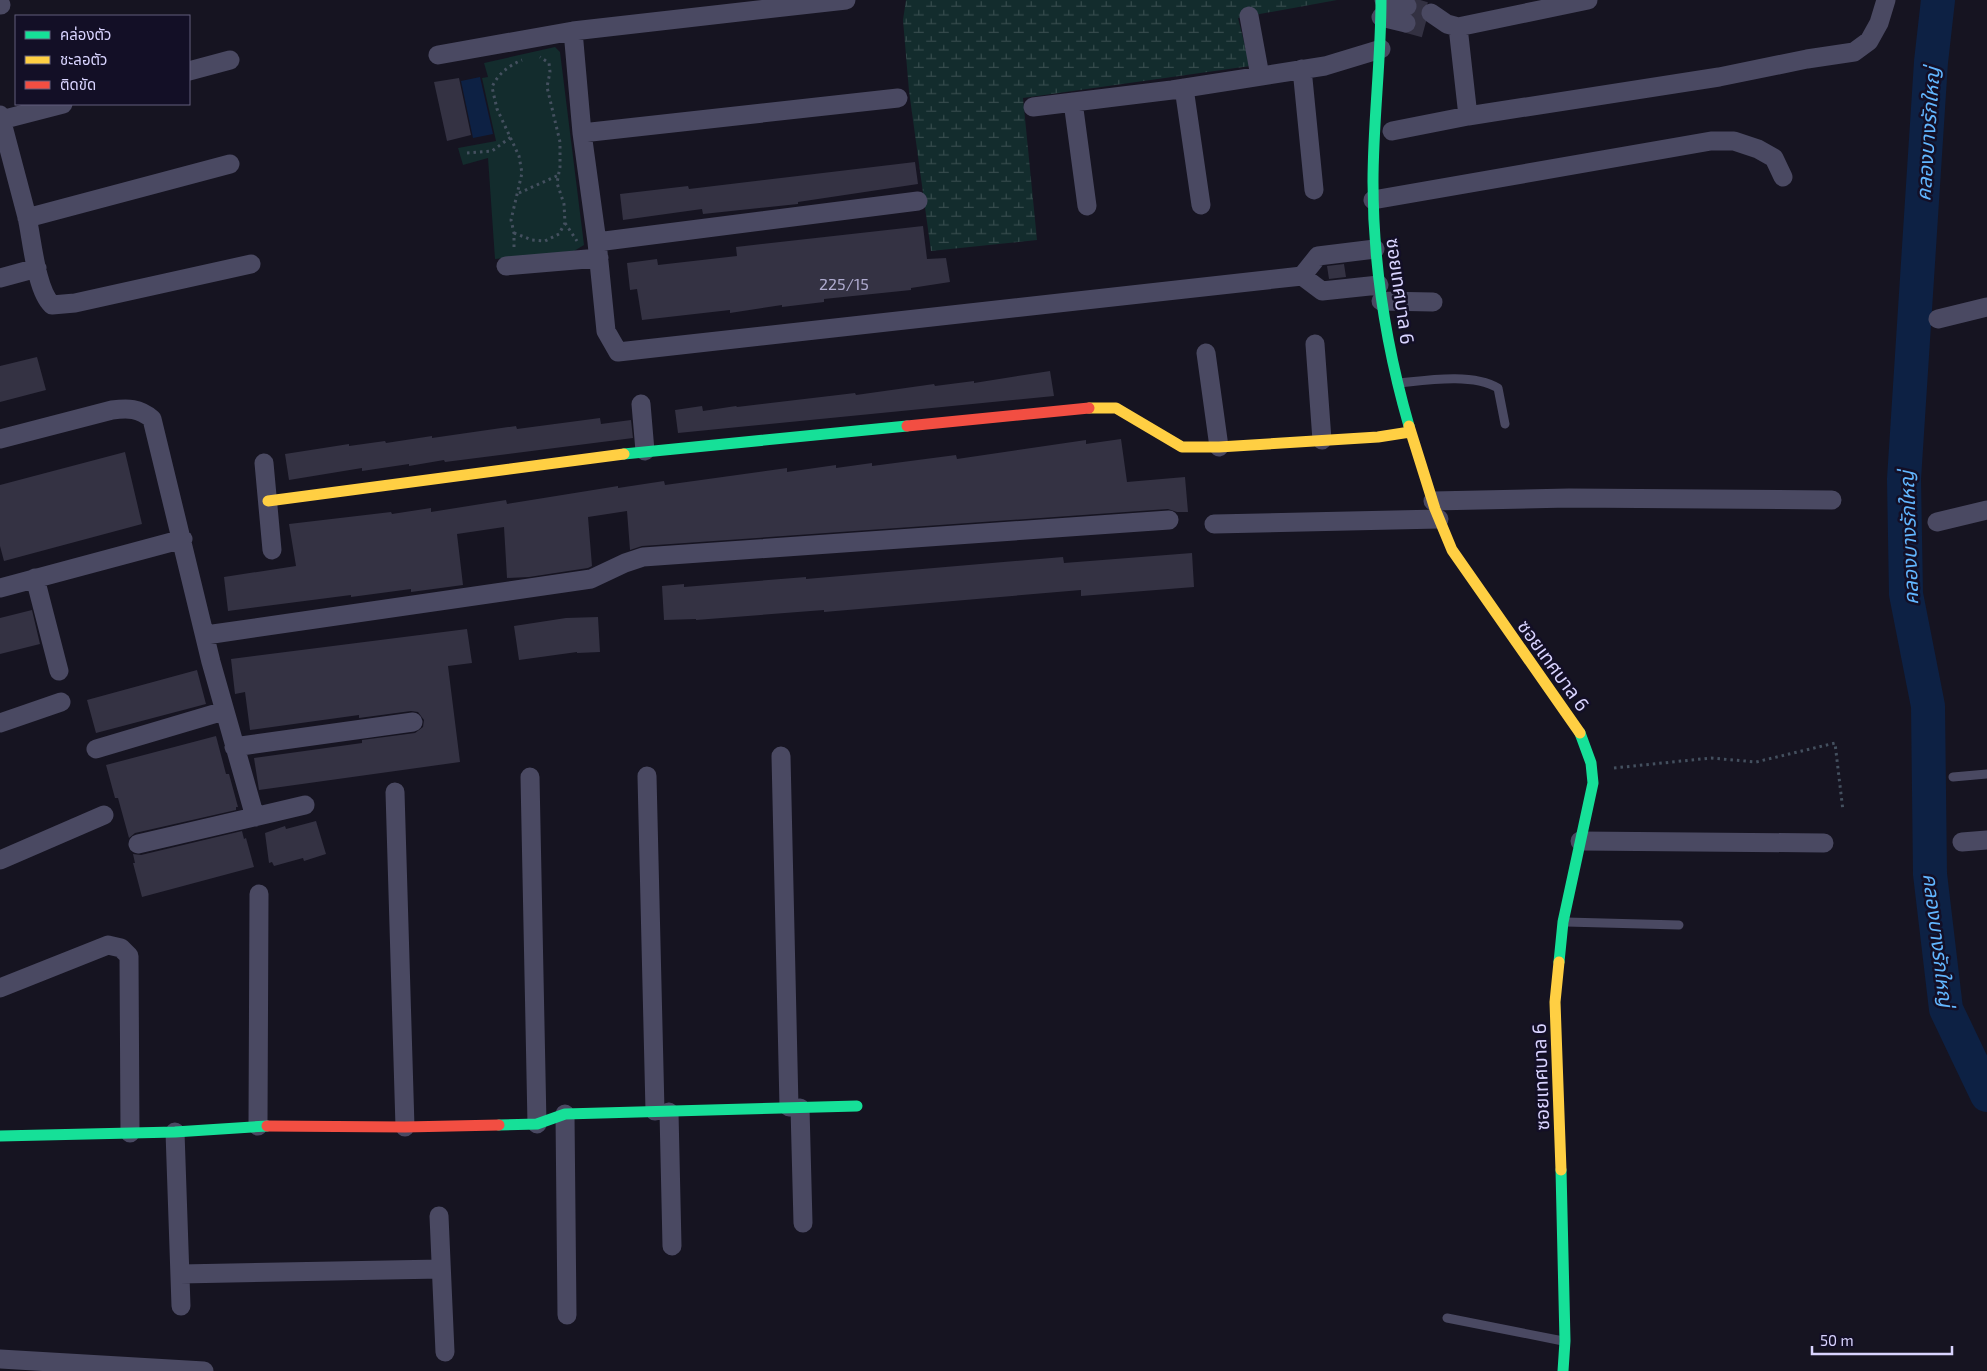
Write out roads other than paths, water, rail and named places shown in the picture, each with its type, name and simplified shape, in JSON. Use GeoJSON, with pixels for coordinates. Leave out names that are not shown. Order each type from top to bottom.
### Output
{"type":"FeatureCollection","features":[{"type":"Feature","properties":{"kind":"street"},"geometry":{"type":"LineString","coordinates":[[438,56],[573,31],[846,0]]}},
{"type":"Feature","properties":{"kind":"street"},"geometry":{"type":"LineString","coordinates":[[1430,21],[1452,26],[1588,0]]}},
{"type":"Feature","properties":{"kind":"street"},"geometry":{"type":"LineString","coordinates":[[1392,131],[1468,116],[1719,77],[1854,52],[1869,41],[1878,24],[1886,0]]}},
{"type":"Feature","properties":{"kind":"street"},"geometry":{"type":"LineString","coordinates":[[1382,6],[1406,15]]}},
{"type":"Feature","properties":{"kind":"street","name":"ซอยเทศบาล 6"},"geometry":{"type":"LineString","coordinates":[[1382,6],[1373,162],[1375,249],[1380,293],[1397,383],[1410,432],[1439,519],[1451,548],[1468,575],[1580,732],[1593,770],[1593,783],[1563,922],[1555,1002],[1565,1341],[1563,1371]]}},
{"type":"Feature","properties":{"kind":"street"},"geometry":{"type":"LineString","coordinates":[[1249,16],[1260,76]]}},
{"type":"Feature","properties":{"kind":"street"},"geometry":{"type":"LineString","coordinates":[[1452,26],[1468,116]]}},
{"type":"Feature","properties":{"kind":"street"},"geometry":{"type":"LineString","coordinates":[[573,31],[582,132],[598,250],[606,331],[618,352],[1302,276],[1322,291],[1380,293],[1433,302]]}},
{"type":"Feature","properties":{"kind":"street"},"geometry":{"type":"LineString","coordinates":[[1033,107],[1184,88],[1325,66],[1381,49]]}},
{"type":"Feature","properties":{"kind":"street"},"geometry":{"type":"LineString","coordinates":[[190,71],[230,60]]}},
{"type":"Feature","properties":{"kind":"street"},"geometry":{"type":"LineString","coordinates":[[1302,69],[1314,190]]}},
{"type":"Feature","properties":{"kind":"street"},"geometry":{"type":"LineString","coordinates":[[1184,88],[1201,205]]}},
{"type":"Feature","properties":{"kind":"street"},"geometry":{"type":"LineString","coordinates":[[582,132],[898,98]]}},
{"type":"Feature","properties":{"kind":"street"},"geometry":{"type":"LineString","coordinates":[[1073,102],[1087,206]]}},
{"type":"Feature","properties":{"kind":"street"},"geometry":{"type":"LineString","coordinates":[[59,105],[1,118],[8,174],[27,218],[37,268],[46,299],[52,305],[61,306],[251,264]]}},
{"type":"Feature","properties":{"kind":"street"},"geometry":{"type":"LineString","coordinates":[[1373,200],[1711,141],[1734,141],[1758,149],[1774,158],[1783,177]]}},
{"type":"Feature","properties":{"kind":"street"},"geometry":{"type":"LineString","coordinates":[[27,218],[230,164]]}},
{"type":"Feature","properties":{"kind":"street"},"geometry":{"type":"LineString","coordinates":[[510,265],[918,201]]}},
{"type":"Feature","properties":{"kind":"street"},"geometry":{"type":"LineString","coordinates":[[1302,276],[1318,256],[1375,249]]}},
{"type":"Feature","properties":{"kind":"street"},"geometry":{"type":"LineString","coordinates":[[0,278],[37,268]]}},
{"type":"Feature","properties":{"kind":"street"},"geometry":{"type":"LineString","coordinates":[[1938,319],[1987,308]]}},
{"type":"Feature","properties":{"kind":"street"},"geometry":{"type":"LineString","coordinates":[[1315,344],[1322,440]]}},
{"type":"Feature","properties":{"kind":"street"},"geometry":{"type":"LineString","coordinates":[[1206,353],[1219,447]]}},
{"type":"Feature","properties":{"kind":"street"},"geometry":{"type":"LineString","coordinates":[[641,404],[646,451]]}},
{"type":"Feature","properties":{"kind":"street"},"geometry":{"type":"LineString","coordinates":[[268,501],[646,451],[1101,407],[1116,408],[1182,447],[1219,447],[1378,437],[1410,432]]}},
{"type":"Feature","properties":{"kind":"street"},"geometry":{"type":"LineString","coordinates":[[0,439],[112,410],[130,408],[143,411],[152,419],[224,711],[255,817]]}},
{"type":"Feature","properties":{"kind":"street"},"geometry":{"type":"LineString","coordinates":[[264,463],[272,550]]}},
{"type":"Feature","properties":{"kind":"street"},"geometry":{"type":"LineString","coordinates":[[1433,501],[1569,498],[1832,500]]}},
{"type":"Feature","properties":{"kind":"street"},"geometry":{"type":"LineString","coordinates":[[1936,522],[1987,510]]}},
{"type":"Feature","properties":{"kind":"street"},"geometry":{"type":"LineString","coordinates":[[1214,524],[1439,519]]}},
{"type":"Feature","properties":{"kind":"street"},"geometry":{"type":"LineString","coordinates":[[206,635],[591,579],[643,557],[1169,520]]}},
{"type":"Feature","properties":{"kind":"street"},"geometry":{"type":"LineString","coordinates":[[0,588],[183,539]]}},
{"type":"Feature","properties":{"kind":"street"},"geometry":{"type":"LineString","coordinates":[[35,578],[59,671]]}},
{"type":"Feature","properties":{"kind":"street"},"geometry":{"type":"LineString","coordinates":[[0,723],[61,702]]}},
{"type":"Feature","properties":{"kind":"street"},"geometry":{"type":"LineString","coordinates":[[96,749],[224,711]]}},
{"type":"Feature","properties":{"kind":"street"},"geometry":{"type":"LineString","coordinates":[[234,746],[413,722]]}},
{"type":"Feature","properties":{"kind":"street"},"geometry":{"type":"LineString","coordinates":[[781,756],[795,1107],[803,1223]]}},
{"type":"Feature","properties":{"kind":"street"},"geometry":{"type":"LineString","coordinates":[[647,776],[662,1112],[672,1246]]}},
{"type":"Feature","properties":{"kind":"street"},"geometry":{"type":"LineString","coordinates":[[530,777],[537,1124]]}},
{"type":"Feature","properties":{"kind":"street"},"geometry":{"type":"LineString","coordinates":[[395,792],[405,1127]]}},
{"type":"Feature","properties":{"kind":"street"},"geometry":{"type":"LineString","coordinates":[[138,844],[305,805]]}},
{"type":"Feature","properties":{"kind":"street"},"geometry":{"type":"LineString","coordinates":[[0,860],[104,815]]}},
{"type":"Feature","properties":{"kind":"street"},"geometry":{"type":"LineString","coordinates":[[1962,842],[1987,840]]}},
{"type":"Feature","properties":{"kind":"street"},"geometry":{"type":"LineString","coordinates":[[1580,841],[1824,843]]}},
{"type":"Feature","properties":{"kind":"street"},"geometry":{"type":"LineString","coordinates":[[258,1126],[259,894]]}},
{"type":"Feature","properties":{"kind":"street"},"geometry":{"type":"LineString","coordinates":[[0,988],[108,945],[121,948],[125,952],[128,956],[130,1133]]}},
{"type":"Feature","properties":{"kind":"street"},"geometry":{"type":"LineString","coordinates":[[0,1136],[175,1132],[258,1126],[405,1127],[537,1124],[565,1114],[857,1106]]}},
{"type":"Feature","properties":{"kind":"street"},"geometry":{"type":"LineString","coordinates":[[565,1114],[568,1316]]}},
{"type":"Feature","properties":{"kind":"street"},"geometry":{"type":"LineString","coordinates":[[175,1132],[181,1306]]}},
{"type":"Feature","properties":{"kind":"street"},"geometry":{"type":"LineString","coordinates":[[439,1216],[444,1352]]}},
{"type":"Feature","properties":{"kind":"street"},"geometry":{"type":"LineString","coordinates":[[180,1274],[442,1269]]}},
{"type":"Feature","properties":{"kind":"street"},"geometry":{"type":"LineString","coordinates":[[0,1359],[116,1368],[204,1371]]}},
{"type":"Feature","properties":{"kind":"lane"},"geometry":{"type":"LineString","coordinates":[[1397,383],[1465,380],[1488,382],[1498,388],[1505,424]]}},
{"type":"Feature","properties":{"kind":"lane"},"geometry":{"type":"LineString","coordinates":[[1953,777],[1987,774]]}},
{"type":"Feature","properties":{"kind":"lane"},"geometry":{"type":"LineString","coordinates":[[1563,922],[1679,925]]}},
{"type":"Feature","properties":{"kind":"lane"},"geometry":{"type":"LineString","coordinates":[[1448,1318],[1565,1341]]}},
{"type":"Feature","properties":{"kind":"water"},"geometry":{"type":"Polygon","coordinates":[[[480,77],[493,134],[473,138],[461,81],[480,77]]]}},
{"type":"Feature","properties":{"kind":"waterway","name":"คลองบางรักใหญ่"},"geometry":{"type":"LineString","coordinates":[[1938,0],[1931,62],[1904,479],[1906,594],[1928,706],[1930,874],[1946,1009],[1987,1095]]}},
{"type":"Feature","properties":{"kind":"tunnel"},"geometry":{"type":"LineString","coordinates":[[1407,6],[1431,13]]}},
{"type":"Feature","properties":{"kind":"tunnel"},"geometry":{"type":"LineString","coordinates":[[1406,23],[1428,29]]}}]}
